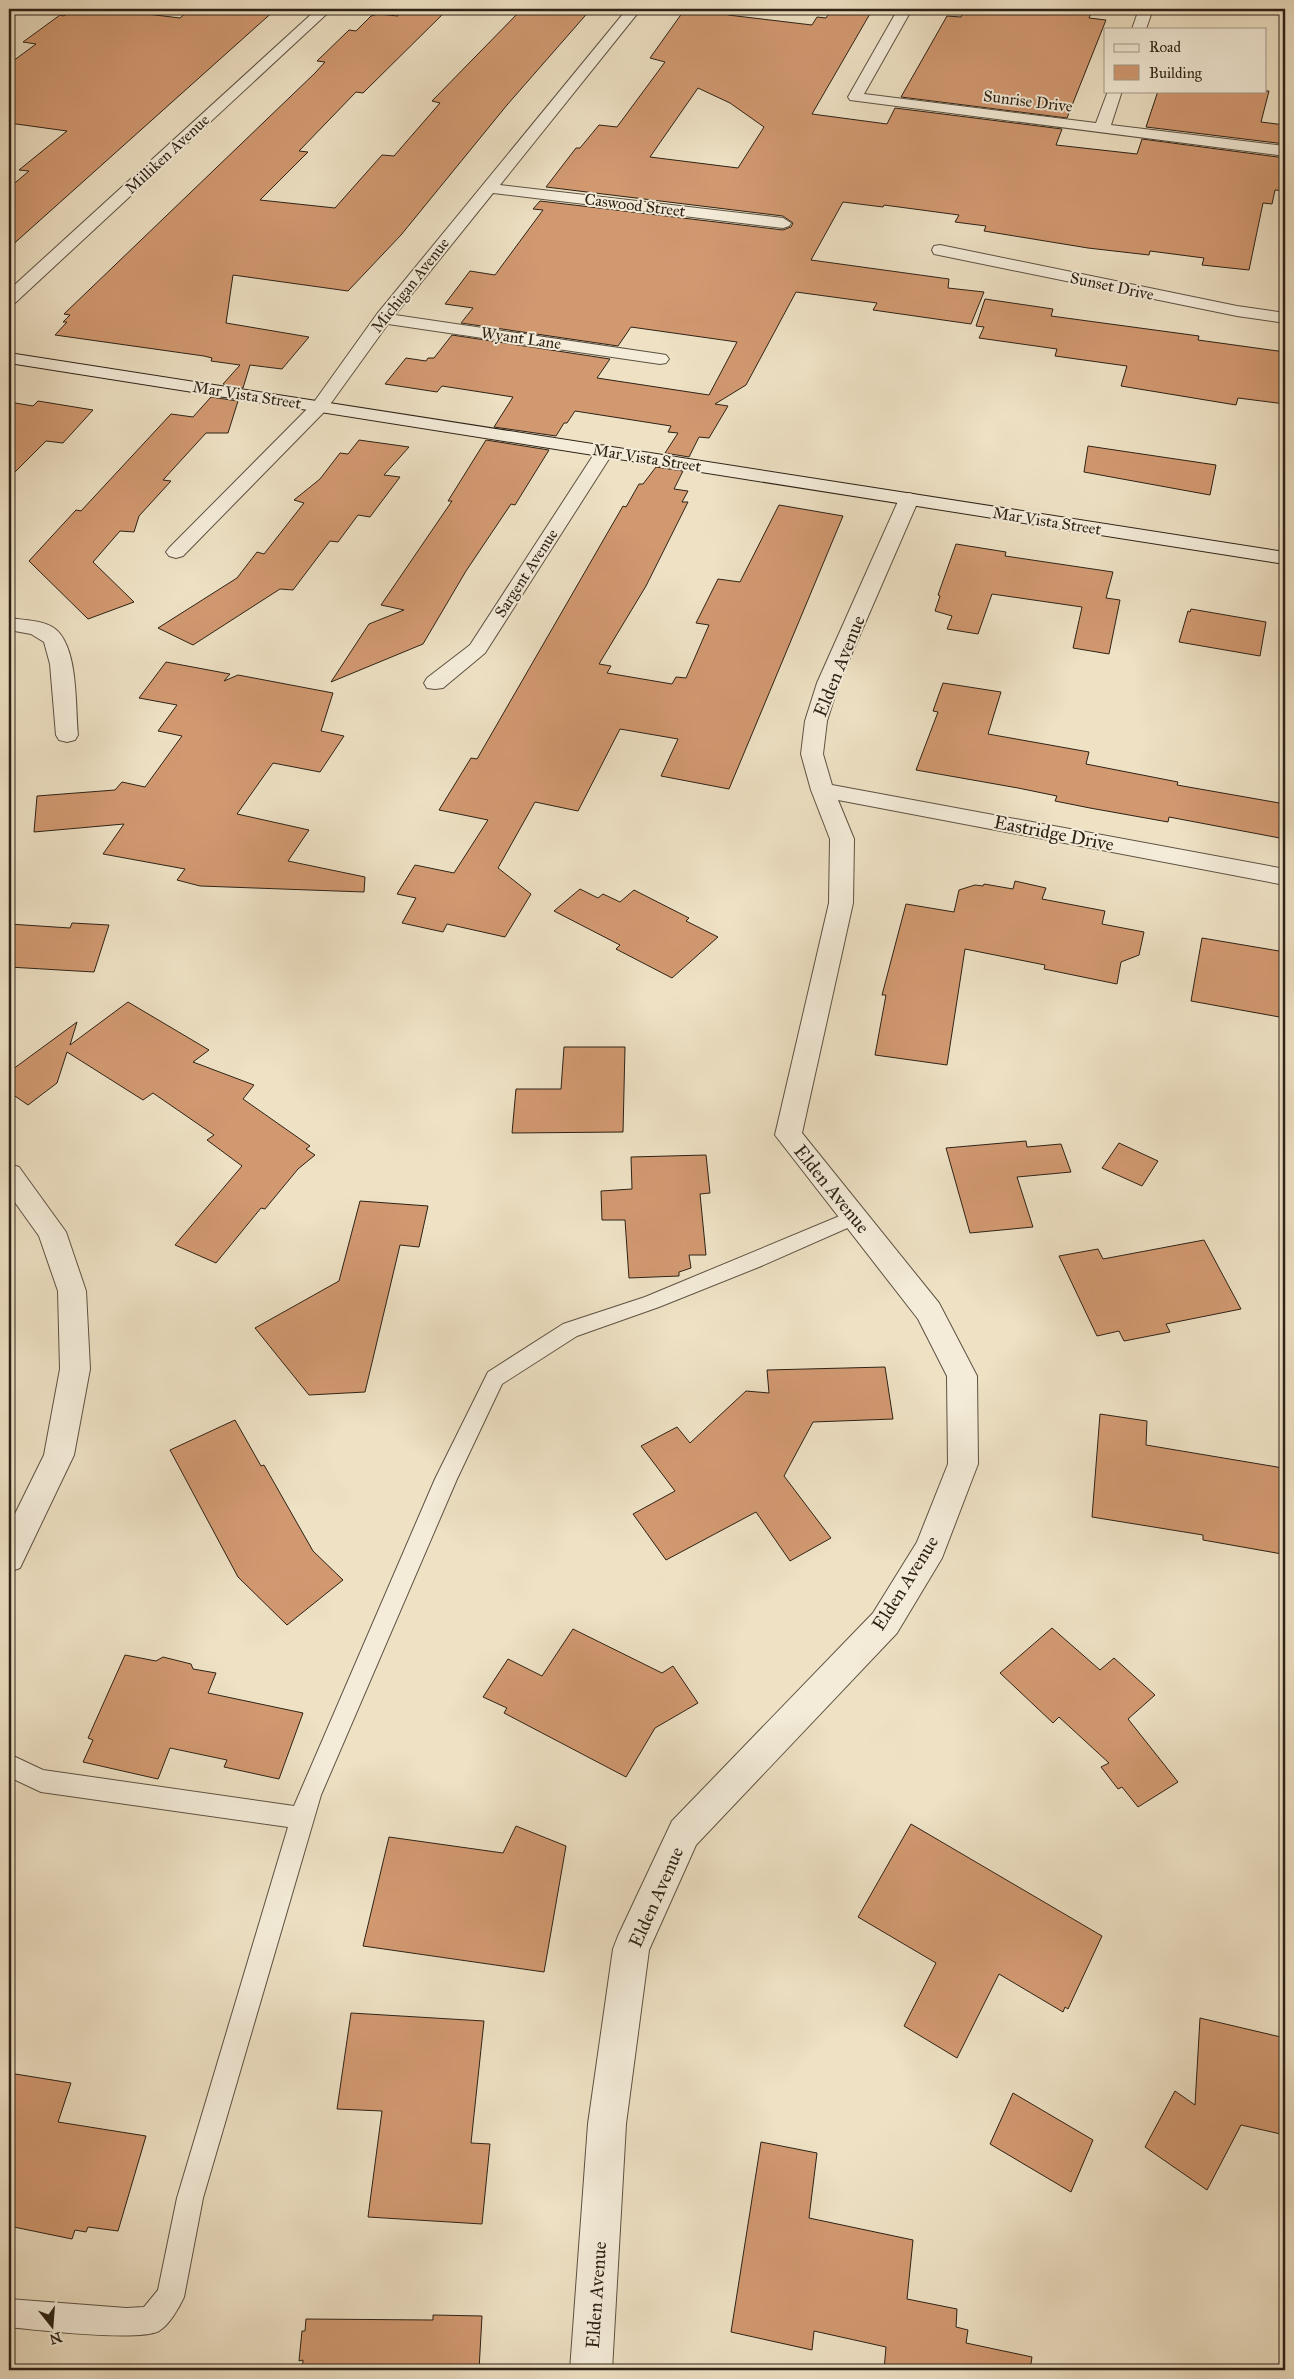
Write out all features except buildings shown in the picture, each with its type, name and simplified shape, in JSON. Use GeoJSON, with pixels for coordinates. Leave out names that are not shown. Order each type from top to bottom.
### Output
{"type":"FeatureCollection","features":[{"type":"Feature","properties":{"kind":"street","name":"Milliken Avenue"},"geometry":{"type":"LineString","coordinates":[[9,299],[324,9]]}},
{"type":"Feature","properties":{"kind":"street","name":"Michigan Avenue"},"geometry":{"type":"LineString","coordinates":[[176,552],[320,406],[382,318],[634,9]]}},
{"type":"Feature","properties":{"kind":"street","name":"Sunrise Drive"},"geometry":{"type":"LineString","coordinates":[[906,9],[856,97],[1285,151]]}},
{"type":"Feature","properties":{"kind":"street"},"geometry":{"type":"LineString","coordinates":[[1139,28],[1146,9]]}},
{"type":"Feature","properties":{"kind":"street"},"geometry":{"type":"LineString","coordinates":[[1102,128],[1116,92]]}},
{"type":"Feature","properties":{"kind":"street","name":"Caswood Street"},"geometry":{"type":"LineString","coordinates":[[487,188],[783,223]]}},
{"type":"Feature","properties":{"kind":"street","name":"Sunset Drive"},"geometry":{"type":"LineString","coordinates":[[940,250],[1237,311],[1285,318]]}},
{"type":"Feature","properties":{"kind":"street","name":"Wyant Lane"},"geometry":{"type":"LineString","coordinates":[[382,318],[660,359]]}},
{"type":"Feature","properties":{"kind":"street","name":"Mar Vista Street"},"geometry":{"type":"LineString","coordinates":[[9,358],[1285,558]]}},
{"type":"Feature","properties":{"kind":"street","name":"Sargent Avenue"},"geometry":{"type":"LineString","coordinates":[[435,683],[478,648],[605,451]]}},
{"type":"Feature","properties":{"kind":"street","name":"Elden Avenue"},"geometry":{"type":"LineString","coordinates":[[591,2370],[607,2124],[632,1948],[684,1833],[885,1623],[931,1548],[963,1464],[962,1376],[928,1311],[788,1134],[841,904],[842,839],[822,790],[812,754],[816,721],[828,683],[909,499]]}},
{"type":"Feature","properties":{"kind":"street"},"geometry":{"type":"LineString","coordinates":[[9,624],[31,628],[48,634],[59,650],[67,735]]}},
{"type":"Feature","properties":{"kind":"street","name":"Eastridge Drive"},"geometry":{"type":"LineString","coordinates":[[822,790],[1285,876]]}},
{"type":"Feature","properties":{"kind":"street"},"geometry":{"type":"LineString","coordinates":[[9,1174],[52,1232],[72,1291],[75,1369],[59,1455],[9,1558]]}},
{"type":"Feature","properties":{"kind":"lane"},"geometry":{"type":"LineString","coordinates":[[9,2314],[126,2322],[151,2320],[170,2298],[190,2198],[309,1795],[446,1480],[495,1378],[570,1330],[652,1302],[752,1262],[854,1217]]}},
{"type":"Feature","properties":{"kind":"lane"},"geometry":{"type":"LineString","coordinates":[[9,1765],[40,1781],[302,1818]]}}]}
